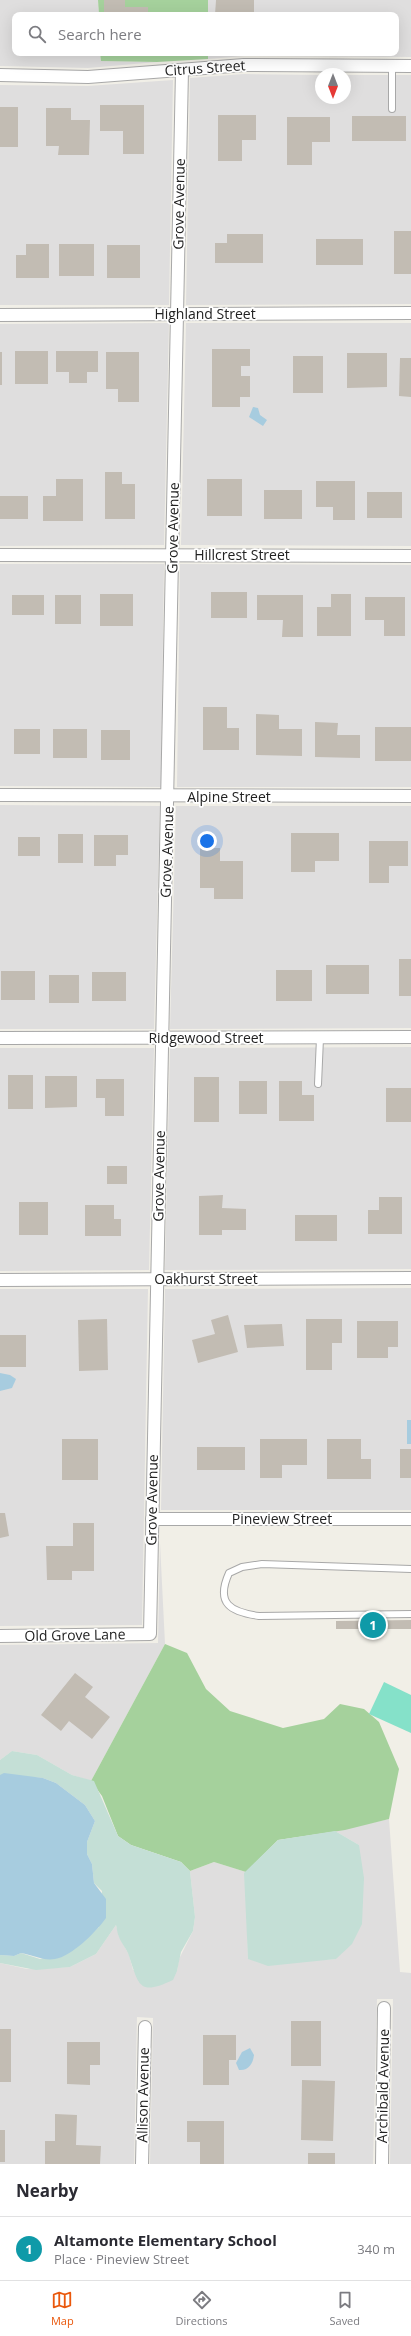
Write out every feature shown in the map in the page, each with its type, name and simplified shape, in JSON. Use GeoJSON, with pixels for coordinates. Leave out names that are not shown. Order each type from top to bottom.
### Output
{"type":"FeatureCollection","features":[{"type":"Feature","properties":{"kind":"street","name":"Citrus Street"},"geometry":{"type":"LineString","coordinates":[[0,75],[88,77],[244,65],[411,66]]}},
{"type":"Feature","properties":{"kind":"street","name":"Grove Avenue"},"geometry":{"type":"LineString","coordinates":[[150,1634],[182,70]]}},
{"type":"Feature","properties":{"kind":"street","name":"Highland Street"},"geometry":{"type":"LineString","coordinates":[[0,315],[411,313]]}},
{"type":"Feature","properties":{"kind":"street","name":"Hillcrest Street"},"geometry":{"type":"LineString","coordinates":[[0,555],[172,554],[411,556]]}},
{"type":"Feature","properties":{"kind":"street","name":"Alpine Street"},"geometry":{"type":"LineString","coordinates":[[0,795],[168,797],[411,796]]}},
{"type":"Feature","properties":{"kind":"street","name":"Ridgewood Street"},"geometry":{"type":"LineString","coordinates":[[0,1038],[411,1037]]}},
{"type":"Feature","properties":{"kind":"street","name":"Oakhurst Street"},"geometry":{"type":"LineString","coordinates":[[0,1280],[411,1278]]}},
{"type":"Feature","properties":{"kind":"street","name":"Pineview Street"},"geometry":{"type":"LineString","coordinates":[[152,1519],[411,1519]]}},
{"type":"Feature","properties":{"kind":"street","name":"Old Grove Lane"},"geometry":{"type":"LineString","coordinates":[[0,1636],[150,1634]]}},
{"type":"Feature","properties":{"kind":"street","name":"Archibald Avenue"},"geometry":{"type":"LineString","coordinates":[[382,2164],[384,2008]]}},
{"type":"Feature","properties":{"kind":"street","name":"Allison Avenue"},"geometry":{"type":"LineString","coordinates":[[142,2164],[145,2027]]}},
{"type":"Feature","properties":{"kind":"lane"},"geometry":{"type":"LineString","coordinates":[[392,66],[392,109]]}},
{"type":"Feature","properties":{"kind":"lane"},"geometry":{"type":"LineString","coordinates":[[318,1084],[320,1038]]}},
{"type":"Feature","properties":{"kind":"lane"},"geometry":{"type":"LineString","coordinates":[[411,1569],[262,1564],[242,1567],[229,1573],[223,1586],[225,1600],[238,1613],[259,1616],[411,1614]]}},
{"type":"Feature","properties":{"kind":"shaded area"},"geometry":{"type":"Polygon","coordinates":[[[0,0],[98,0],[99,12],[12,12],[12,56],[100,56],[101,61],[157,62],[88,68],[0,66],[0,0]]]}},
{"type":"Feature","properties":{"kind":"shaded area"},"geometry":{"type":"Polygon","coordinates":[[[208,0],[411,0],[411,57],[244,56],[399,56],[399,12],[208,12],[208,0]]]}},
{"type":"Feature","properties":{"kind":"shaded area"},"geometry":{"type":"Polygon","coordinates":[[[208,56],[244,56],[208,59],[208,56]]]}},
{"type":"Feature","properties":{"kind":"shaded area"},"geometry":{"type":"Polygon","coordinates":[[[244,74],[315,75],[315,104],[351,104],[351,75],[411,75],[411,304],[186,305],[190,78],[244,74]]]}},
{"type":"Feature","properties":{"kind":"shaded area"},"geometry":{"type":"Polygon","coordinates":[[[173,80],[169,305],[0,305],[0,85],[88,86],[173,80]]]}},
{"type":"Feature","properties":{"kind":"shaded area"},"geometry":{"type":"Polygon","coordinates":[[[169,323],[164,545],[0,546],[0,324],[169,323]]]}},
{"type":"Feature","properties":{"kind":"shaded area"},"geometry":{"type":"Polygon","coordinates":[[[186,323],[411,323],[411,546],[181,545],[186,323]]]}},
{"type":"Feature","properties":{"kind":"shaded area"},"geometry":{"type":"Polygon","coordinates":[[[253,407],[258,408],[260,415],[267,420],[263,426],[249,417],[253,407]]]}},
{"type":"Feature","properties":{"kind":"shaded area"},"geometry":{"type":"Polygon","coordinates":[[[0,564],[164,564],[161,787],[0,786],[0,564]]]}},
{"type":"Feature","properties":{"kind":"shaded area"},"geometry":{"type":"Polygon","coordinates":[[[180,564],[411,565],[411,787],[177,787],[180,564]]]}},
{"type":"Feature","properties":{"kind":"shaded area"},"geometry":{"type":"Polygon","coordinates":[[[0,805],[160,806],[154,1029],[0,1029],[0,805]]]}},
{"type":"Feature","properties":{"kind":"shaded area"},"geometry":{"type":"Polygon","coordinates":[[[176,806],[411,806],[411,1028],[170,1029],[176,806]]]}},
{"type":"Feature","properties":{"kind":"shaded area"},"geometry":{"type":"Polygon","coordinates":[[[411,1047],[411,1269],[165,1270],[170,1048],[411,1047]]]}},
{"type":"Feature","properties":{"kind":"shaded area"},"geometry":{"type":"Polygon","coordinates":[[[0,1048],[154,1048],[149,1270],[0,1271],[0,1048]]]}},
{"type":"Feature","properties":{"kind":"shaded area"},"geometry":{"type":"Polygon","coordinates":[[[411,1288],[411,1510],[161,1510],[165,1289],[411,1288]]]}},
{"type":"Feature","properties":{"kind":"shaded area"},"geometry":{"type":"Polygon","coordinates":[[[0,1289],[148,1289],[142,1625],[0,1626],[0,1289]]]}},
{"type":"Feature","properties":{"kind":"shaded area"},"geometry":{"type":"Polygon","coordinates":[[[0,1373],[10,1375],[16,1379],[12,1388],[0,1391],[0,1373]]]}},
{"type":"Feature","properties":{"kind":"shaded area"},"geometry":{"type":"Polygon","coordinates":[[[407,1420],[411,1420],[411,1444],[407,1444],[407,1420]]]}},
{"type":"Feature","properties":{"kind":"shaded area"},"geometry":{"type":"Polygon","coordinates":[[[160,1543],[165,1644],[91,1781],[72,1775],[37,1755],[12,1751],[0,1760],[0,1645],[158,1643],[160,1543]]]}},
{"type":"Feature","properties":{"kind":"shaded area"},"geometry":{"type":"Polygon","coordinates":[[[12,1751],[37,1755],[72,1775],[94,1781],[118,1836],[131,1845],[181,1862],[190,1871],[195,1917],[193,1931],[181,1952],[177,1971],[173,1980],[153,1987],[142,1985],[135,1975],[128,1953],[118,1934],[116,1925],[96,1954],[70,1967],[36,1970],[0,1963],[0,1955],[14,1956],[21,1953],[40,1959],[65,1955],[99,1927],[102,1891],[94,1883],[92,1864],[87,1854],[87,1842],[95,1821],[85,1805],[56,1783],[43,1778],[0,1775],[0,1760],[12,1751]]]}},
{"type":"Feature","properties":{"kind":"shaded area"},"geometry":{"type":"Polygon","coordinates":[[[4,1773],[43,1778],[56,1783],[85,1805],[95,1821],[87,1842],[87,1854],[92,1864],[94,1883],[106,1899],[106,1918],[76,1949],[55,1959],[38,1958],[21,1953],[14,1956],[0,1955],[0,1775],[4,1773]]]}},
{"type":"Feature","properties":{"kind":"shaded area"},"geometry":{"type":"Polygon","coordinates":[[[389,1819],[400,1972],[411,1973],[411,2164],[390,2164],[393,1999],[377,1999],[373,2164],[150,2164],[153,2018],[137,2017],[134,2164],[0,2164],[0,1963],[27,1969],[70,1967],[96,1954],[116,1925],[119,1936],[129,1955],[133,1970],[177,1971],[179,1959],[193,1931],[195,1917],[190,1871],[214,1862],[246,1872],[248,1959],[303,1961],[336,1959],[359,1845],[335,1831],[389,1819]]]}},
{"type":"Feature","properties":{"kind":"shaded area"},"geometry":{"type":"Polygon","coordinates":[[[335,1831],[359,1845],[364,1878],[362,1924],[352,1944],[336,1959],[268,1966],[248,1959],[244,1873],[278,1840],[335,1831]]]}},
{"type":"Feature","properties":{"kind":"shaded area"},"geometry":{"type":"Polygon","coordinates":[[[250,2048],[254,2055],[251,2064],[245,2069],[239,2070],[236,2063],[242,2052],[250,2048]]]}},
{"type":"Feature","properties":{"kind":"green space"},"geometry":{"type":"Polygon","coordinates":[[[98,0],[208,0],[208,12],[99,12],[98,0]]]}},
{"type":"Feature","properties":{"kind":"green space"},"geometry":{"type":"Polygon","coordinates":[[[100,56],[208,56],[208,59],[157,62],[101,61],[100,56]]]}},
{"type":"Feature","properties":{"kind":"green space"},"geometry":{"type":"Polygon","coordinates":[[[165,1644],[187,1653],[206,1689],[230,1711],[283,1728],[324,1719],[340,1704],[364,1709],[379,1722],[399,1769],[389,1819],[345,1830],[278,1840],[246,1872],[214,1862],[190,1871],[181,1862],[131,1845],[118,1836],[102,1796],[91,1781],[165,1644]]]}},
{"type":"Feature","properties":{"kind":"green space"},"geometry":{"type":"Polygon","coordinates":[[[384,1682],[411,1695],[411,1733],[369,1714],[384,1682]]]}},
{"type":"Feature","properties":{"kind":"building"},"geometry":{"type":"Polygon","coordinates":[[[104,0],[125,0],[125,7],[148,7],[148,12],[104,12],[104,0]]]}},
{"type":"Feature","properties":{"kind":"building"},"geometry":{"type":"Polygon","coordinates":[[[216,0],[254,0],[254,12],[215,12],[216,0]]]}},
{"type":"Feature","properties":{"kind":"building"},"geometry":{"type":"Polygon","coordinates":[[[100,105],[144,105],[144,154],[123,154],[123,131],[100,131],[100,105]]]}},
{"type":"Feature","properties":{"kind":"building"},"geometry":{"type":"Polygon","coordinates":[[[0,107],[18,107],[18,147],[0,147],[0,107]]]}},
{"type":"Feature","properties":{"kind":"building"},"geometry":{"type":"Polygon","coordinates":[[[46,108],[71,108],[71,120],[90,120],[89,155],[58,155],[59,146],[46,146],[46,108]]]}},
{"type":"Feature","properties":{"kind":"building"},"geometry":{"type":"Polygon","coordinates":[[[218,115],[256,115],[256,140],[242,140],[242,161],[218,161],[218,115]]]}},
{"type":"Feature","properties":{"kind":"building"},"geometry":{"type":"Polygon","coordinates":[[[352,116],[406,116],[406,141],[352,141],[352,116]]]}},
{"type":"Feature","properties":{"kind":"building"},"geometry":{"type":"Polygon","coordinates":[[[287,117],[330,117],[330,142],[312,142],[312,165],[287,165],[287,117]]]}},
{"type":"Feature","properties":{"kind":"building"},"geometry":{"type":"Polygon","coordinates":[[[394,231],[411,231],[411,274],[394,274],[394,231]]]}},
{"type":"Feature","properties":{"kind":"building"},"geometry":{"type":"Polygon","coordinates":[[[227,234],[263,234],[263,263],[215,263],[215,243],[227,243],[227,234]]]}},
{"type":"Feature","properties":{"kind":"building"},"geometry":{"type":"Polygon","coordinates":[[[316,239],[363,239],[363,265],[316,265],[316,239]]]}},
{"type":"Feature","properties":{"kind":"building"},"geometry":{"type":"Polygon","coordinates":[[[26,244],[49,244],[49,278],[16,278],[16,255],[26,255],[26,244]]]}},
{"type":"Feature","properties":{"kind":"building"},"geometry":{"type":"Polygon","coordinates":[[[59,244],[94,244],[94,276],[59,276],[59,244]]]}},
{"type":"Feature","properties":{"kind":"building"},"geometry":{"type":"Polygon","coordinates":[[[107,245],[140,245],[140,278],[107,278],[107,245]]]}},
{"type":"Feature","properties":{"kind":"building"},"geometry":{"type":"Polygon","coordinates":[[[212,349],[250,349],[250,366],[241,366],[241,376],[250,376],[250,397],[240,397],[240,407],[212,407],[212,349]]]}},
{"type":"Feature","properties":{"kind":"building"},"geometry":{"type":"Polygon","coordinates":[[[15,351],[48,351],[48,384],[15,384],[15,351]]]}},
{"type":"Feature","properties":{"kind":"building"},"geometry":{"type":"Polygon","coordinates":[[[56,351],[98,351],[98,372],[87,372],[87,383],[69,383],[69,372],[56,372],[56,351]]]}},
{"type":"Feature","properties":{"kind":"building"},"geometry":{"type":"Polygon","coordinates":[[[0,352],[2,352],[2,385],[0,385],[0,352]]]}},
{"type":"Feature","properties":{"kind":"building"},"geometry":{"type":"Polygon","coordinates":[[[106,352],[139,352],[139,402],[118,402],[118,389],[106,389],[106,352]]]}},
{"type":"Feature","properties":{"kind":"building"},"geometry":{"type":"Polygon","coordinates":[[[347,353],[387,353],[387,387],[347,388],[347,353]]]}},
{"type":"Feature","properties":{"kind":"building"},"geometry":{"type":"Polygon","coordinates":[[[293,356],[323,356],[323,393],[293,393],[293,356]]]}},
{"type":"Feature","properties":{"kind":"building"},"geometry":{"type":"Polygon","coordinates":[[[400,358],[411,358],[411,397],[399,396],[400,358]]]}},
{"type":"Feature","properties":{"kind":"building"},"geometry":{"type":"Polygon","coordinates":[[[105,472],[122,472],[122,484],[135,484],[135,519],[105,519],[105,472]]]}},
{"type":"Feature","properties":{"kind":"building"},"geometry":{"type":"Polygon","coordinates":[[[56,479],[83,479],[83,521],[43,521],[43,496],[56,496],[56,479]]]}},
{"type":"Feature","properties":{"kind":"building"},"geometry":{"type":"Polygon","coordinates":[[[207,479],[242,479],[242,516],[207,516],[207,479]]]}},
{"type":"Feature","properties":{"kind":"building"},"geometry":{"type":"Polygon","coordinates":[[[316,481],[355,481],[355,520],[333,520],[333,507],[316,507],[316,481]]]}},
{"type":"Feature","properties":{"kind":"building"},"geometry":{"type":"Polygon","coordinates":[[[264,490],[302,490],[302,519],[264,519],[264,490]]]}},
{"type":"Feature","properties":{"kind":"building"},"geometry":{"type":"Polygon","coordinates":[[[367,492],[402,492],[402,518],[367,518],[367,492]]]}},
{"type":"Feature","properties":{"kind":"building"},"geometry":{"type":"Polygon","coordinates":[[[0,496],[28,496],[28,519],[0,519],[0,496]]]}},
{"type":"Feature","properties":{"kind":"building"},"geometry":{"type":"Polygon","coordinates":[[[211,592],[247,592],[247,618],[211,618],[211,592]]]}},
{"type":"Feature","properties":{"kind":"building"},"geometry":{"type":"Polygon","coordinates":[[[100,594],[133,594],[133,626],[100,626],[100,594]]]}},
{"type":"Feature","properties":{"kind":"building"},"geometry":{"type":"Polygon","coordinates":[[[331,594],[351,594],[351,636],[317,636],[317,607],[331,607],[331,594]]]}},
{"type":"Feature","properties":{"kind":"building"},"geometry":{"type":"Polygon","coordinates":[[[12,595],[44,595],[44,615],[12,615],[12,595]]]}},
{"type":"Feature","properties":{"kind":"building"},"geometry":{"type":"Polygon","coordinates":[[[55,595],[81,595],[81,624],[55,624],[55,595]]]}},
{"type":"Feature","properties":{"kind":"building"},"geometry":{"type":"Polygon","coordinates":[[[257,595],[303,595],[303,637],[282,637],[283,620],[257,620],[257,595]]]}},
{"type":"Feature","properties":{"kind":"building"},"geometry":{"type":"Polygon","coordinates":[[[365,597],[405,597],[405,636],[384,636],[384,620],[365,620],[365,597]]]}},
{"type":"Feature","properties":{"kind":"building"},"geometry":{"type":"Polygon","coordinates":[[[203,707],[227,707],[227,728],[239,728],[239,750],[203,750],[203,707]]]}},
{"type":"Feature","properties":{"kind":"building"},"geometry":{"type":"Polygon","coordinates":[[[256,714],[279,715],[279,729],[302,729],[302,756],[256,755],[256,714]]]}},
{"type":"Feature","properties":{"kind":"building"},"geometry":{"type":"Polygon","coordinates":[[[315,722],[338,723],[337,735],[360,735],[360,758],[315,757],[315,722]]]}},
{"type":"Feature","properties":{"kind":"building"},"geometry":{"type":"Polygon","coordinates":[[[375,727],[411,727],[411,761],[375,761],[375,727]]]}},
{"type":"Feature","properties":{"kind":"building"},"geometry":{"type":"Polygon","coordinates":[[[14,729],[40,729],[40,754],[14,754],[14,729]]]}},
{"type":"Feature","properties":{"kind":"building"},"geometry":{"type":"Polygon","coordinates":[[[53,729],[87,729],[87,758],[53,758],[53,729]]]}},
{"type":"Feature","properties":{"kind":"building"},"geometry":{"type":"Polygon","coordinates":[[[101,730],[130,730],[130,760],[101,760],[101,730]]]}},
{"type":"Feature","properties":{"kind":"building"},"geometry":{"type":"Polygon","coordinates":[[[291,833],[339,833],[339,861],[315,861],[315,872],[291,872],[291,833]]]}},
{"type":"Feature","properties":{"kind":"building"},"geometry":{"type":"Polygon","coordinates":[[[58,834],[83,834],[83,863],[58,863],[58,834]]]}},
{"type":"Feature","properties":{"kind":"building"},"geometry":{"type":"Polygon","coordinates":[[[94,835],[128,835],[128,855],[116,855],[116,866],[94,866],[94,835]]]}},
{"type":"Feature","properties":{"kind":"building"},"geometry":{"type":"Polygon","coordinates":[[[18,837],[40,837],[40,856],[18,856],[18,837]]]}},
{"type":"Feature","properties":{"kind":"building"},"geometry":{"type":"Polygon","coordinates":[[[369,841],[408,841],[408,866],[389,866],[389,883],[369,883],[369,841]]]}},
{"type":"Feature","properties":{"kind":"building"},"geometry":{"type":"Polygon","coordinates":[[[200,848],[220,848],[220,861],[243,861],[243,899],[214,899],[214,888],[200,888],[200,848]]]}},
{"type":"Feature","properties":{"kind":"building"},"geometry":{"type":"Polygon","coordinates":[[[399,959],[411,959],[411,996],[399,996],[399,959]]]}},
{"type":"Feature","properties":{"kind":"building"},"geometry":{"type":"Polygon","coordinates":[[[326,965],[369,965],[369,994],[326,994],[326,965]]]}},
{"type":"Feature","properties":{"kind":"building"},"geometry":{"type":"Polygon","coordinates":[[[276,970],[312,970],[312,1001],[276,1001],[276,970]]]}},
{"type":"Feature","properties":{"kind":"building"},"geometry":{"type":"Polygon","coordinates":[[[1,971],[35,971],[35,1000],[1,1000],[1,971]]]}},
{"type":"Feature","properties":{"kind":"building"},"geometry":{"type":"Polygon","coordinates":[[[92,972],[126,972],[126,1001],[92,1001],[92,972]]]}},
{"type":"Feature","properties":{"kind":"building"},"geometry":{"type":"Polygon","coordinates":[[[49,975],[79,975],[79,1003],[49,1003],[49,975]]]}},
{"type":"Feature","properties":{"kind":"building"},"geometry":{"type":"Polygon","coordinates":[[[8,1075],[33,1075],[33,1109],[8,1109],[8,1075]]]}},
{"type":"Feature","properties":{"kind":"building"},"geometry":{"type":"Polygon","coordinates":[[[45,1076],[77,1076],[77,1107],[45,1108],[45,1076]]]}},
{"type":"Feature","properties":{"kind":"building"},"geometry":{"type":"Polygon","coordinates":[[[194,1077],[219,1077],[219,1122],[194,1122],[194,1077]]]}},
{"type":"Feature","properties":{"kind":"building"},"geometry":{"type":"Polygon","coordinates":[[[96,1079],[124,1079],[124,1116],[105,1116],[105,1098],[96,1098],[96,1079]]]}},
{"type":"Feature","properties":{"kind":"building"},"geometry":{"type":"Polygon","coordinates":[[[239,1081],[267,1081],[267,1114],[239,1114],[239,1081]]]}},
{"type":"Feature","properties":{"kind":"building"},"geometry":{"type":"Polygon","coordinates":[[[279,1081],[302,1081],[302,1095],[314,1095],[314,1121],[279,1121],[279,1081]]]}},
{"type":"Feature","properties":{"kind":"building"},"geometry":{"type":"Polygon","coordinates":[[[386,1088],[411,1088],[411,1122],[386,1122],[386,1088]]]}},
{"type":"Feature","properties":{"kind":"building"},"geometry":{"type":"Polygon","coordinates":[[[107,1166],[127,1166],[127,1184],[107,1184],[107,1166]]]}},
{"type":"Feature","properties":{"kind":"building"},"geometry":{"type":"Polygon","coordinates":[[[223,1195],[222,1208],[246,1209],[246,1230],[222,1230],[222,1235],[199,1235],[199,1196],[223,1195]]]}},
{"type":"Feature","properties":{"kind":"building"},"geometry":{"type":"Polygon","coordinates":[[[379,1197],[402,1197],[402,1234],[368,1234],[368,1210],[379,1210],[379,1197]]]}},
{"type":"Feature","properties":{"kind":"building"},"geometry":{"type":"Polygon","coordinates":[[[19,1202],[48,1202],[48,1235],[19,1235],[19,1202]]]}},
{"type":"Feature","properties":{"kind":"building"},"geometry":{"type":"Polygon","coordinates":[[[85,1205],[114,1205],[114,1219],[121,1219],[121,1236],[85,1236],[85,1205]]]}},
{"type":"Feature","properties":{"kind":"building"},"geometry":{"type":"Polygon","coordinates":[[[295,1215],[337,1215],[337,1241],[295,1241],[295,1215]]]}},
{"type":"Feature","properties":{"kind":"building"},"geometry":{"type":"Polygon","coordinates":[[[228,1315],[238,1352],[198,1363],[192,1340],[215,1334],[211,1320],[228,1315]]]}},
{"type":"Feature","properties":{"kind":"building"},"geometry":{"type":"Polygon","coordinates":[[[107,1319],[108,1370],[79,1371],[78,1320],[107,1319]]]}},
{"type":"Feature","properties":{"kind":"building"},"geometry":{"type":"Polygon","coordinates":[[[306,1319],[342,1319],[342,1343],[332,1343],[332,1370],[306,1370],[306,1319]]]}},
{"type":"Feature","properties":{"kind":"building"},"geometry":{"type":"Polygon","coordinates":[[[357,1321],[398,1321],[398,1347],[388,1347],[388,1358],[357,1358],[357,1321]]]}},
{"type":"Feature","properties":{"kind":"building"},"geometry":{"type":"Polygon","coordinates":[[[282,1324],[284,1346],[247,1348],[244,1325],[282,1324]]]}},
{"type":"Feature","properties":{"kind":"building"},"geometry":{"type":"Polygon","coordinates":[[[0,1335],[26,1335],[26,1367],[0,1367],[0,1335]]]}},
{"type":"Feature","properties":{"kind":"building"},"geometry":{"type":"Polygon","coordinates":[[[62,1439],[98,1439],[98,1480],[62,1480],[62,1439]]]}},
{"type":"Feature","properties":{"kind":"building"},"geometry":{"type":"Polygon","coordinates":[[[260,1439],[307,1439],[307,1465],[282,1465],[282,1478],[260,1478],[260,1439]]]}},
{"type":"Feature","properties":{"kind":"building"},"geometry":{"type":"Polygon","coordinates":[[[327,1439],[361,1439],[361,1459],[371,1459],[371,1479],[327,1479],[327,1439]]]}},
{"type":"Feature","properties":{"kind":"building"},"geometry":{"type":"Polygon","coordinates":[[[197,1447],[245,1447],[245,1470],[197,1470],[197,1447]]]}},
{"type":"Feature","properties":{"kind":"building"},"geometry":{"type":"Polygon","coordinates":[[[400,1449],[411,1449],[411,1478],[400,1478],[400,1449]]]}},
{"type":"Feature","properties":{"kind":"building"},"geometry":{"type":"Polygon","coordinates":[[[0,1513],[5,1513],[9,1536],[0,1538],[0,1513]]]}},
{"type":"Feature","properties":{"kind":"building"},"geometry":{"type":"Polygon","coordinates":[[[73,1523],[94,1523],[94,1571],[72,1571],[72,1580],[47,1580],[46,1546],[73,1546],[73,1523]]]}},
{"type":"Feature","properties":{"kind":"building"},"geometry":{"type":"Polygon","coordinates":[[[411,1620],[411,1629],[336,1629],[336,1621],[411,1620]]]}},
{"type":"Feature","properties":{"kind":"building"},"geometry":{"type":"Polygon","coordinates":[[[75,1673],[93,1687],[85,1697],[110,1717],[92,1739],[69,1721],[61,1731],[41,1715],[75,1673]]]}},
{"type":"Feature","properties":{"kind":"building"},"geometry":{"type":"Polygon","coordinates":[[[291,2021],[321,2021],[321,2066],[291,2066],[291,2021]]]}},
{"type":"Feature","properties":{"kind":"building"},"geometry":{"type":"Polygon","coordinates":[[[0,2029],[11,2029],[11,2082],[0,2082],[0,2029]]]}},
{"type":"Feature","properties":{"kind":"building"},"geometry":{"type":"Polygon","coordinates":[[[203,2035],[236,2035],[236,2060],[229,2060],[229,2085],[203,2085],[203,2035]]]}},
{"type":"Feature","properties":{"kind":"building"},"geometry":{"type":"Polygon","coordinates":[[[67,2042],[100,2042],[100,2065],[90,2065],[90,2085],[67,2084],[67,2042]]]}},
{"type":"Feature","properties":{"kind":"building"},"geometry":{"type":"Polygon","coordinates":[[[302,2080],[335,2081],[333,2141],[301,2140],[302,2080]]]}},
{"type":"Feature","properties":{"kind":"building"},"geometry":{"type":"Polygon","coordinates":[[[55,2114],[77,2115],[76,2145],[101,2146],[100,2164],[45,2164],[45,2141],[55,2141],[55,2114]]]}},
{"type":"Feature","properties":{"kind":"building"},"geometry":{"type":"Polygon","coordinates":[[[187,2121],[224,2121],[224,2164],[200,2164],[200,2142],[187,2142],[187,2121]]]}},
{"type":"Feature","properties":{"kind":"building"},"geometry":{"type":"Polygon","coordinates":[[[0,2130],[5,2130],[5,2162],[0,2162],[0,2130]]]}},
{"type":"Feature","properties":{"kind":"building"},"geometry":{"type":"Polygon","coordinates":[[[308,2153],[335,2153],[335,2164],[308,2164],[308,2153]]]}},
{"type":"Feature","properties":{"kind":"place","name":"Altamonte Elementary School"},"geometry":{"type":"Point","coordinates":[373,1625]}}]}
